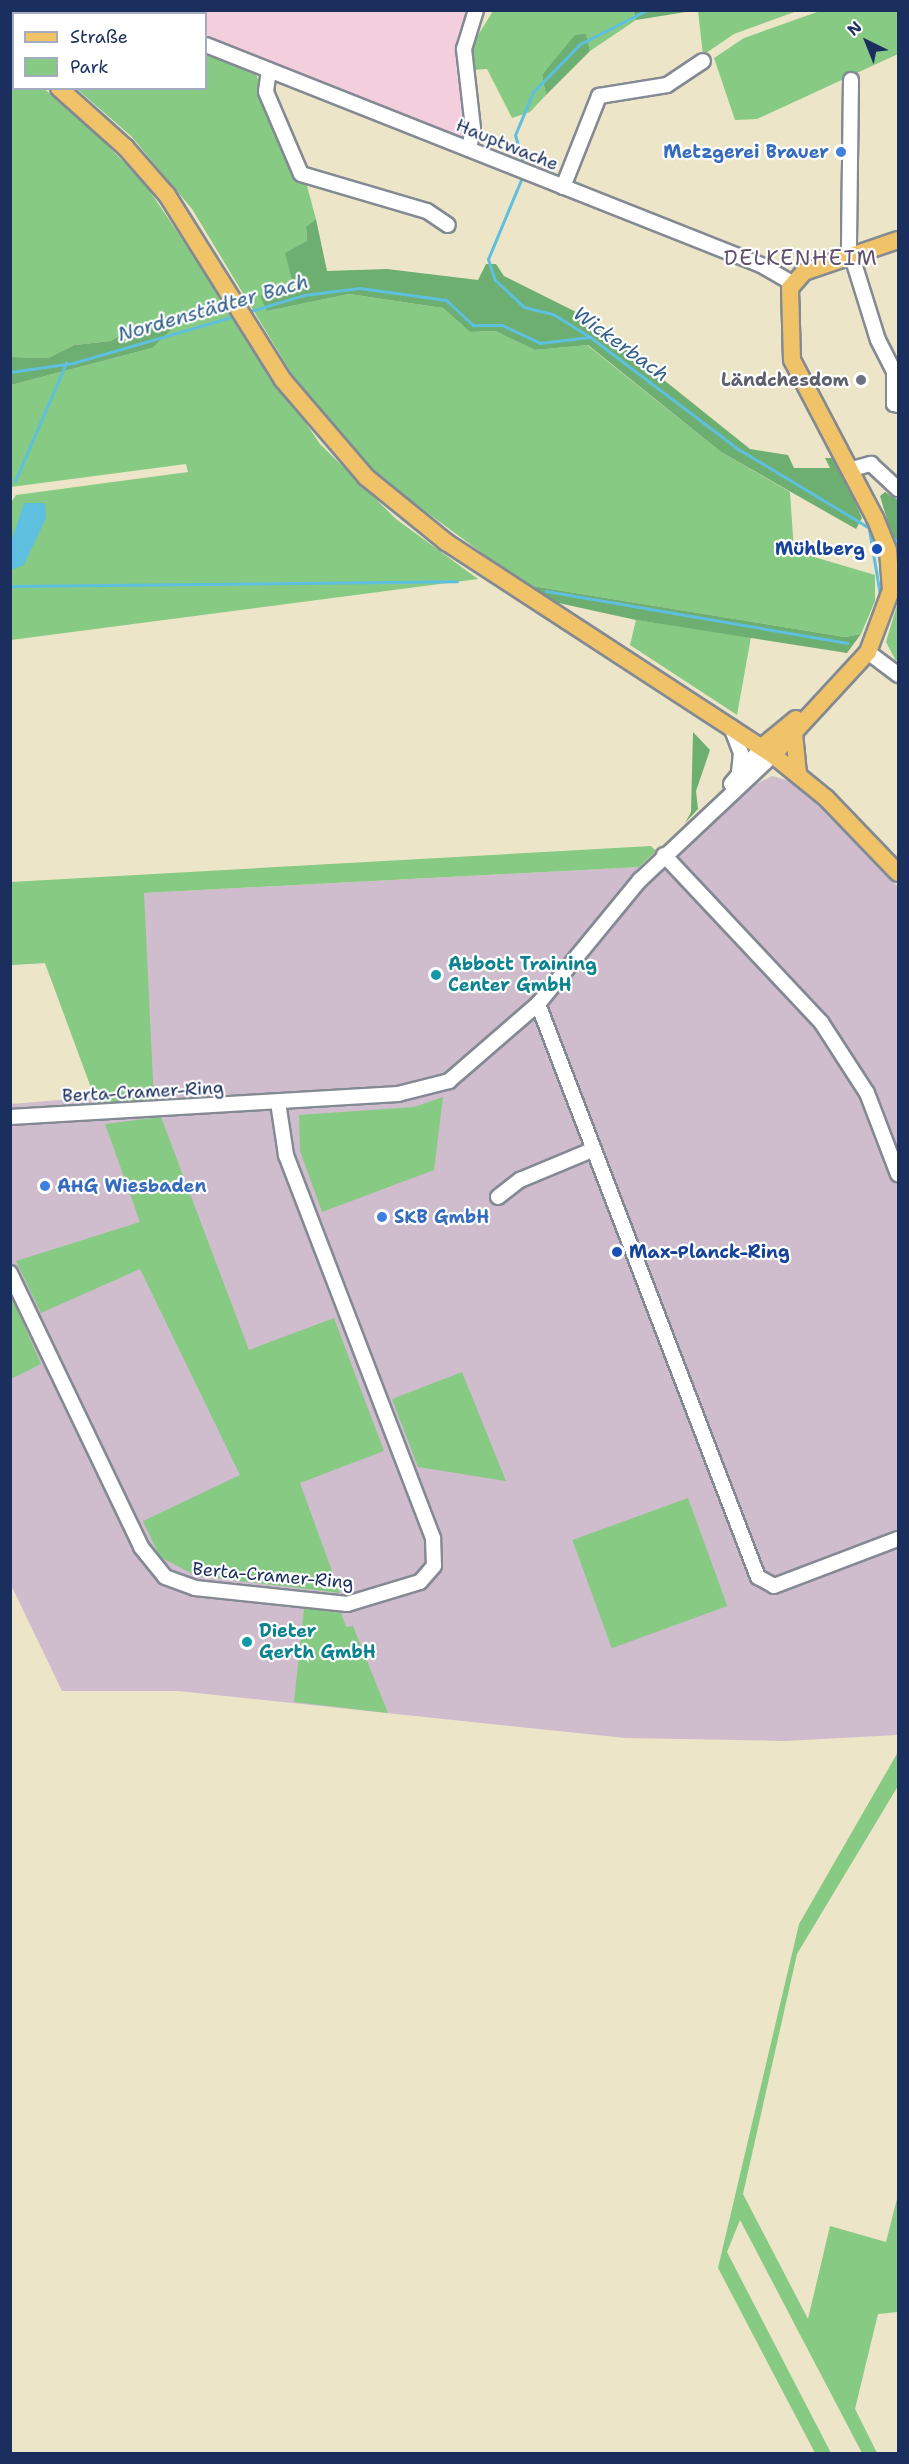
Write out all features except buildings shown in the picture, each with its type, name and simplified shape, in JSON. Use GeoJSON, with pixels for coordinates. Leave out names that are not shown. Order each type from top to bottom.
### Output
{"type":"FeatureCollection","features":[{"type":"Feature","properties":{"kind":"main road"},"geometry":{"type":"LineString","coordinates":[[61,90],[146,170],[308,414],[390,499],[483,567],[767,751],[798,774],[898,873]]}},
{"type":"Feature","properties":{"kind":"main road"},"geometry":{"type":"LineString","coordinates":[[767,751],[816,706],[868,652],[887,610],[888,550],[852,469],[792,360],[790,290],[804,272],[898,240]]}},
{"type":"Feature","properties":{"kind":"main road"},"geometry":{"type":"LineString","coordinates":[[767,751],[794,733],[816,706]]}},
{"type":"Feature","properties":{"kind":"main road"},"geometry":{"type":"LineString","coordinates":[[794,733],[798,774]]}},
{"type":"Feature","properties":{"kind":"street"},"geometry":{"type":"LineString","coordinates":[[468,149],[473,128],[464,49],[479,11]]}},
{"type":"Feature","properties":{"kind":"street","name":"Hauptwache"},"geometry":{"type":"LineString","coordinates":[[207,45],[761,265],[790,290]]}},
{"type":"Feature","properties":{"kind":"street"},"geometry":{"type":"LineString","coordinates":[[563,187],[599,96],[667,85],[703,61]]}},
{"type":"Feature","properties":{"kind":"street"},"geometry":{"type":"LineString","coordinates":[[269,70],[266,92],[301,174],[426,211],[448,225]]}},
{"type":"Feature","properties":{"kind":"street"},"geometry":{"type":"LineString","coordinates":[[851,80],[846,176],[851,256],[878,340],[894,372],[894,404],[898,405]]}},
{"type":"Feature","properties":{"kind":"street"},"geometry":{"type":"LineString","coordinates":[[852,469],[872,464],[898,489]]}},
{"type":"Feature","properties":{"kind":"street"},"geometry":{"type":"LineString","coordinates":[[868,652],[898,675]]}},
{"type":"Feature","properties":{"kind":"street"},"geometry":{"type":"LineString","coordinates":[[730,725],[741,753],[739,773]]}},
{"type":"Feature","properties":{"kind":"street"},"geometry":{"type":"LineString","coordinates":[[720,799],[739,773],[767,751]]}},
{"type":"Feature","properties":{"kind":"street"},"geometry":{"type":"LineString","coordinates":[[767,751],[664,855],[538,1004],[592,1150],[758,1577],[774,1586],[898,1539]]}},
{"type":"Feature","properties":{"kind":"street"},"geometry":{"type":"LineString","coordinates":[[664,855],[821,1022],[867,1093],[898,1174]]}},
{"type":"Feature","properties":{"kind":"street","name":"Berta-Cramer-Ring"},"geometry":{"type":"LineString","coordinates":[[10,1117],[278,1102],[433,1087],[471,1066],[538,1004]]}},
{"type":"Feature","properties":{"kind":"street","name":"Berta-Cramer-Ring"},"geometry":{"type":"LineString","coordinates":[[10,1273],[141,1547],[165,1577],[195,1588],[347,1604],[420,1582],[436,1560],[433,1538],[286,1155],[278,1102]]}},
{"type":"Feature","properties":{"kind":"street"},"geometry":{"type":"LineString","coordinates":[[498,1197],[520,1180],[592,1150]]}},
{"type":"Feature","properties":{"kind":"shaded area"},"geometry":{"type":"Polygon","coordinates":[[[135,11],[470,11],[464,137],[207,39],[207,12],[135,11]]]}},
{"type":"Feature","properties":{"kind":"shaded area"},"geometry":{"type":"Polygon","coordinates":[[[772,776],[790,781],[811,797],[898,887],[898,1735],[784,1741],[625,1738],[178,1691],[62,1691],[11,1585],[11,1104],[96,1097],[45,963],[11,965],[11,882],[144,893],[639,867],[659,871],[756,784],[772,776]]]}},
{"type":"Feature","properties":{"kind":"green space"},"geometry":{"type":"Polygon","coordinates":[[[94,10],[99,12],[12,12],[11,39],[11,11],[94,10]]]}},
{"type":"Feature","properties":{"kind":"green space"},"geometry":{"type":"Polygon","coordinates":[[[633,10],[692,10],[692,11],[636,20],[633,10]]]}},
{"type":"Feature","properties":{"kind":"green space"},"geometry":{"type":"Polygon","coordinates":[[[493,11],[633,11],[636,20],[590,51],[586,35],[542,75],[546,95],[530,112],[512,118],[487,69],[472,70],[470,48],[493,11]]]}},
{"type":"Feature","properties":{"kind":"green space"},"geometry":{"type":"Polygon","coordinates":[[[698,11],[797,11],[734,34],[703,55],[698,11]]]}},
{"type":"Feature","properties":{"kind":"green space"},"geometry":{"type":"Polygon","coordinates":[[[820,11],[898,11],[898,54],[757,119],[735,120],[714,58],[744,38],[820,11]]]}},
{"type":"Feature","properties":{"kind":"green space"},"geometry":{"type":"Polygon","coordinates":[[[586,34],[590,51],[546,95],[542,75],[575,35],[586,34]]]}},
{"type":"Feature","properties":{"kind":"green space"},"geometry":{"type":"Polygon","coordinates":[[[207,54],[256,74],[293,174],[307,186],[316,219],[306,227],[307,241],[294,287],[267,311],[349,294],[443,308],[470,332],[495,331],[535,350],[587,345],[721,452],[790,492],[794,551],[875,575],[875,601],[861,634],[845,637],[526,585],[385,482],[304,394],[192,209],[131,136],[78,90],[207,90],[207,54]]]}},
{"type":"Feature","properties":{"kind":"green space"},"geometry":{"type":"Polygon","coordinates":[[[10,68],[12,90],[45,90],[74,111],[145,184],[320,444],[396,519],[478,579],[11,640],[10,504],[16,495],[188,472],[186,464],[11,487],[11,385],[152,348],[168,321],[133,327],[111,341],[74,345],[48,358],[11,357],[10,68]]]}},
{"type":"Feature","properties":{"kind":"green space"},"geometry":{"type":"Polygon","coordinates":[[[316,219],[327,271],[387,269],[478,280],[486,264],[496,264],[504,276],[584,316],[750,449],[788,455],[794,468],[830,468],[825,458],[836,458],[862,518],[856,529],[721,452],[588,345],[535,350],[495,331],[470,332],[443,308],[349,294],[267,311],[260,296],[294,287],[285,253],[307,241],[306,227],[316,219]]]}},
{"type":"Feature","properties":{"kind":"green space"},"geometry":{"type":"Polygon","coordinates":[[[168,321],[175,326],[152,348],[11,385],[11,357],[48,358],[74,345],[111,341],[133,327],[168,321]]]}},
{"type":"Feature","properties":{"kind":"green space"},"geometry":{"type":"Polygon","coordinates":[[[885,492],[898,500],[898,556],[880,496],[885,492]]]}},
{"type":"Feature","properties":{"kind":"green space"},"geometry":{"type":"Polygon","coordinates":[[[526,585],[845,637],[861,634],[847,653],[636,620],[554,602],[526,585]]]}},
{"type":"Feature","properties":{"kind":"green space"},"geometry":{"type":"Polygon","coordinates":[[[898,602],[898,658],[896,661],[886,642],[898,602]]]}},
{"type":"Feature","properties":{"kind":"green space"},"geometry":{"type":"Polygon","coordinates":[[[636,620],[751,637],[737,715],[630,645],[636,620]]]}},
{"type":"Feature","properties":{"kind":"green space"},"geometry":{"type":"Polygon","coordinates":[[[693,732],[710,750],[696,791],[698,809],[685,823],[691,812],[693,732]]]}},
{"type":"Feature","properties":{"kind":"green space"},"geometry":{"type":"Polygon","coordinates":[[[651,846],[656,851],[639,867],[144,893],[154,1101],[97,1104],[45,963],[11,965],[11,882],[651,846]]]}},
{"type":"Feature","properties":{"kind":"green space"},"geometry":{"type":"Polygon","coordinates":[[[443,1097],[434,1170],[322,1212],[300,1151],[299,1115],[414,1107],[443,1097]]]}},
{"type":"Feature","properties":{"kind":"green space"},"geometry":{"type":"Polygon","coordinates":[[[161,1117],[249,1350],[334,1318],[384,1451],[300,1483],[340,1593],[197,1576],[160,1557],[143,1521],[240,1475],[140,1269],[41,1313],[16,1261],[140,1222],[105,1124],[161,1117]]]}},
{"type":"Feature","properties":{"kind":"green space"},"geometry":{"type":"Polygon","coordinates":[[[10,1293],[41,1364],[11,1379],[10,1379],[10,1293]]]}},
{"type":"Feature","properties":{"kind":"green space"},"geometry":{"type":"Polygon","coordinates":[[[462,1372],[506,1481],[418,1467],[392,1399],[462,1372]]]}},
{"type":"Feature","properties":{"kind":"green space"},"geometry":{"type":"Polygon","coordinates":[[[688,1498],[727,1606],[612,1648],[572,1540],[688,1498]]]}},
{"type":"Feature","properties":{"kind":"green space"},"geometry":{"type":"Polygon","coordinates":[[[304,1608],[341,1613],[346,1627],[353,1626],[388,1713],[294,1702],[304,1608]]]}},
{"type":"Feature","properties":{"kind":"green space"},"geometry":{"type":"Polygon","coordinates":[[[898,1752],[898,1786],[797,1954],[743,2194],[808,2319],[830,2226],[886,2242],[898,2195],[898,2312],[878,2314],[855,2409],[877,2453],[862,2453],[740,2220],[727,2252],[831,2453],[815,2453],[718,2268],[799,1924],[898,1752]]]}},
{"type":"Feature","properties":{"kind":"water"},"geometry":{"type":"Polygon","coordinates":[[[24,503],[45,503],[46,518],[24,565],[11,570],[11,542],[24,503]]]}},
{"type":"Feature","properties":{"kind":"waterway","name":"Wickerbach"},"geometry":{"type":"LineString","coordinates":[[524,166],[515,135],[533,92],[580,44],[647,10]]}},
{"type":"Feature","properties":{"kind":"waterway","name":"Wickerbach"},"geometry":{"type":"LineString","coordinates":[[523,175],[488,259],[495,280],[524,307],[553,314],[590,337],[738,449],[873,530]]}},
{"type":"Feature","properties":{"kind":"waterway","name":"Nordenstädter Bach"},"geometry":{"type":"LineString","coordinates":[[247,312],[304,295],[360,288],[446,300],[473,325],[502,325],[540,343],[590,337]]}},
{"type":"Feature","properties":{"kind":"waterway","name":"Nordenstädter Bach"},"geometry":{"type":"LineString","coordinates":[[10,372],[73,363],[235,316]]}},
{"type":"Feature","properties":{"kind":"waterway"},"geometry":{"type":"LineString","coordinates":[[15,481],[66,363]]}},
{"type":"Feature","properties":{"kind":"waterway"},"geometry":{"type":"LineString","coordinates":[[869,529],[880,595]]}},
{"type":"Feature","properties":{"kind":"waterway","name":"Wickerbach"},"geometry":{"type":"LineString","coordinates":[[890,537],[898,541]]}},
{"type":"Feature","properties":{"kind":"waterway"},"geometry":{"type":"LineString","coordinates":[[10,586],[457,581]]}},
{"type":"Feature","properties":{"kind":"waterway"},"geometry":{"type":"LineString","coordinates":[[546,591],[848,643]]}},
{"type":"Feature","properties":{"kind":"place","name":"Metzgerei Brauer"},"geometry":{"type":"Point","coordinates":[841,152]}},
{"type":"Feature","properties":{"kind":"place","name":"Ländchesdom"},"geometry":{"type":"Point","coordinates":[861,380]}},
{"type":"Feature","properties":{"kind":"place","name":"Mühlberg"},"geometry":{"type":"Point","coordinates":[877,549]}},
{"type":"Feature","properties":{"kind":"place","name":"Abbott Training Center GmbH"},"geometry":{"type":"Point","coordinates":[436,975]}},
{"type":"Feature","properties":{"kind":"place","name":"AHG Wiesbaden"},"geometry":{"type":"Point","coordinates":[45,1186]}},
{"type":"Feature","properties":{"kind":"place","name":"SKB GmbH"},"geometry":{"type":"Point","coordinates":[382,1217]}},
{"type":"Feature","properties":{"kind":"place","name":"Max-Planck-Ring"},"geometry":{"type":"Point","coordinates":[617,1252]}},
{"type":"Feature","properties":{"kind":"place","name":"Dieter Gerth GmbH"},"geometry":{"type":"Point","coordinates":[247,1642]}},
{"type":"Feature","properties":{"kind":"district","name":"DELKENHEIM"},"geometry":{"type":"Point","coordinates":[801,258]}}]}
